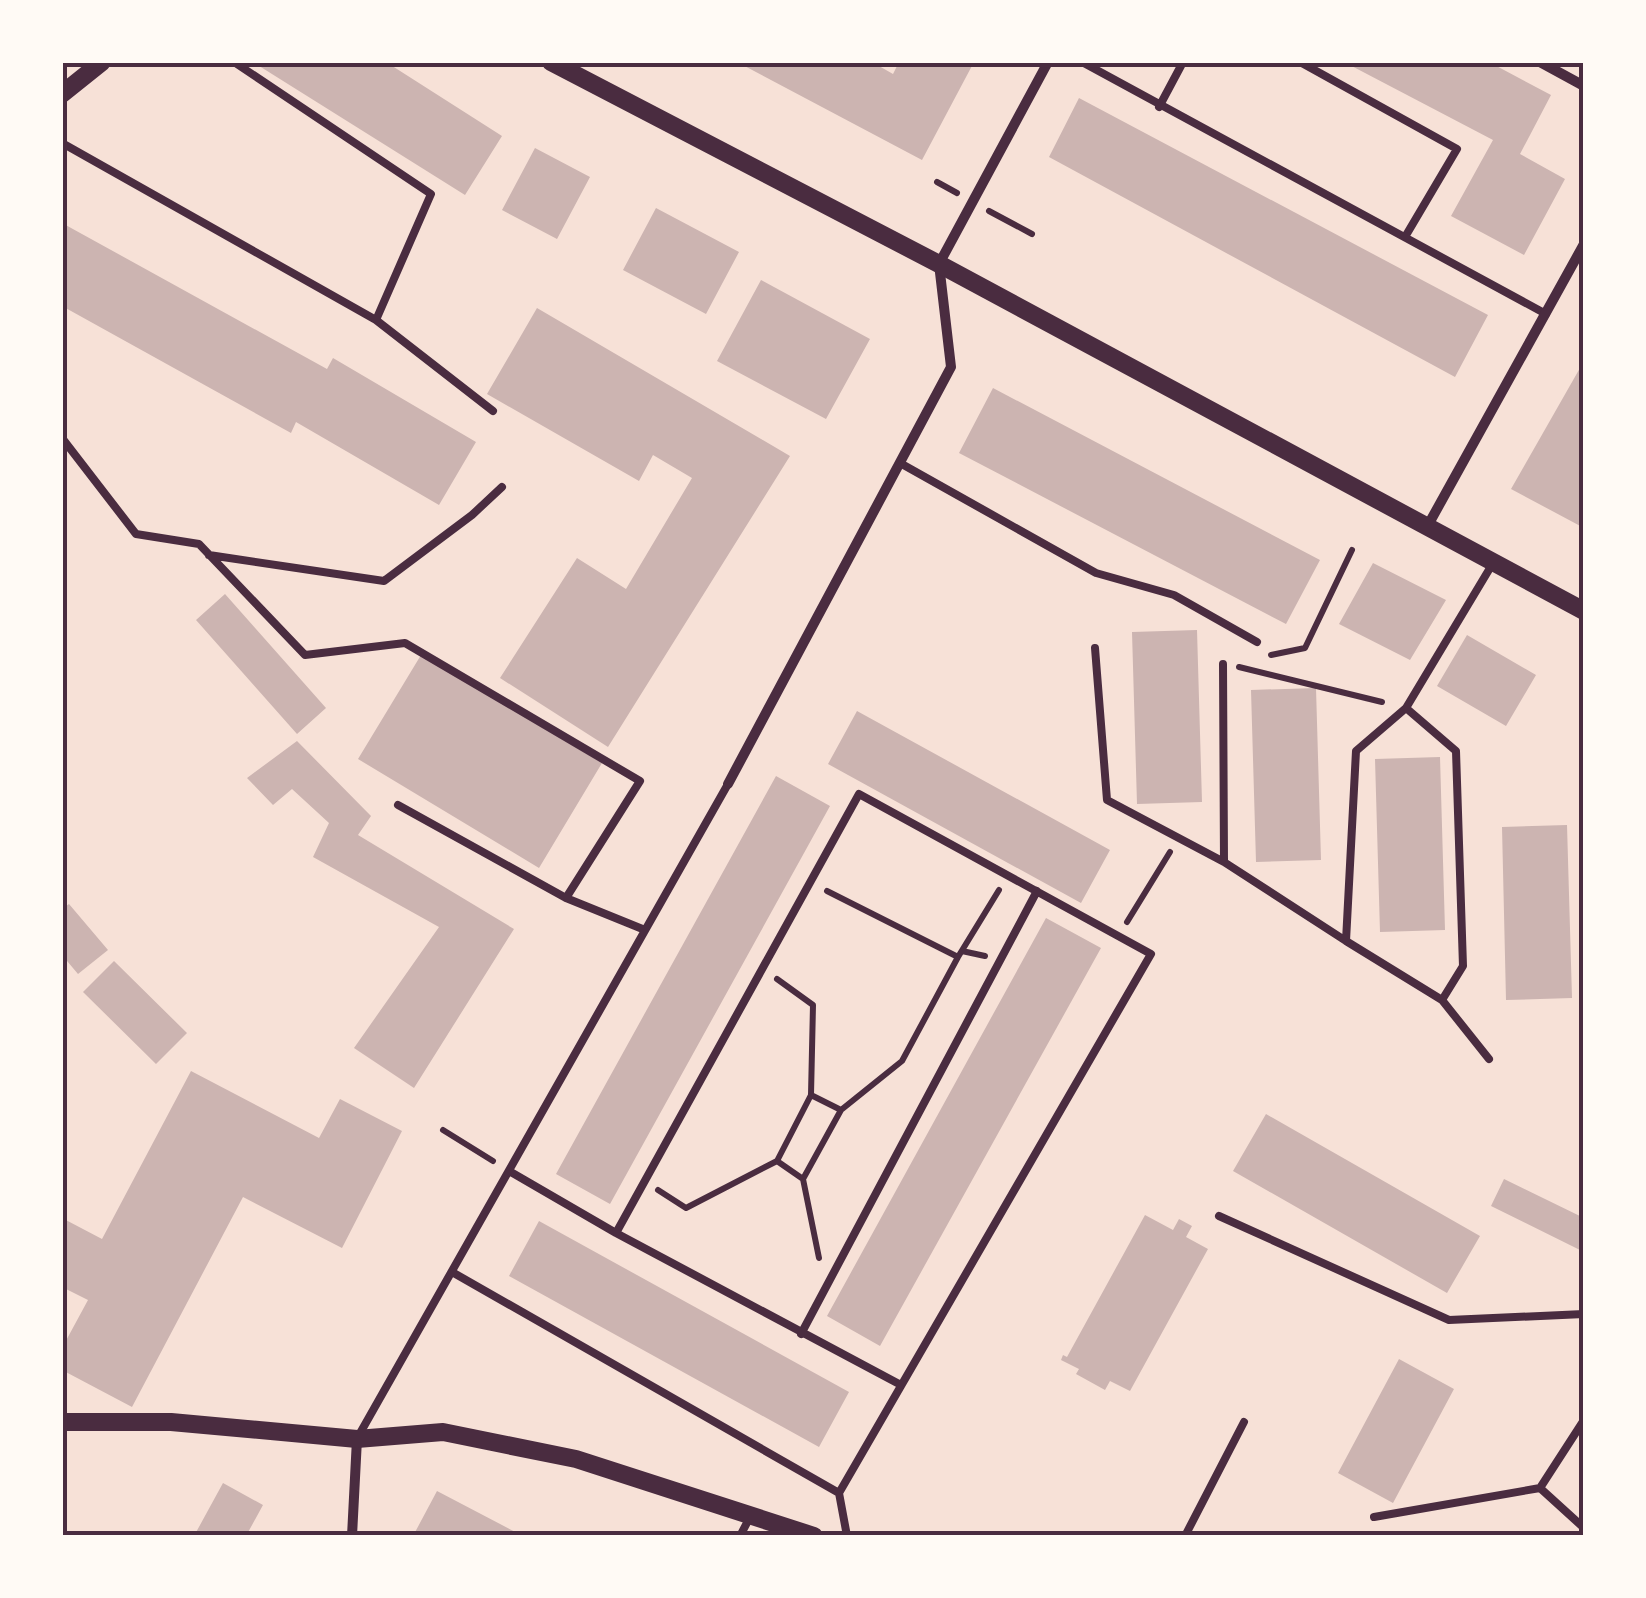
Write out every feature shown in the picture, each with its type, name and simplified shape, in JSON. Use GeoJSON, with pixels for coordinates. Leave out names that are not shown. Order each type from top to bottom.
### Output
{"type":"FeatureCollection","features":[{"type":"Feature","properties":{"kind":"street"},"geometry":{"type":"LineString","coordinates":[[62,94],[102,62]]}},
{"type":"Feature","properties":{"kind":"street"},"geometry":{"type":"LineString","coordinates":[[728,784],[951,367],[939,264],[1048,62]]}},
{"type":"Feature","properties":{"kind":"street"},"geometry":{"type":"LineString","coordinates":[[1540,62],[1584,86]]}},
{"type":"Feature","properties":{"kind":"street"},"geometry":{"type":"LineString","coordinates":[[559,64],[1584,611]]}},
{"type":"Feature","properties":{"kind":"street"},"geometry":{"type":"LineString","coordinates":[[1427,527],[1584,244]]}},
{"type":"Feature","properties":{"kind":"street"},"geometry":{"type":"LineString","coordinates":[[62,1422],[171,1422],[357,1439],[443,1432],[576,1458],[814,1536]]}},
{"type":"Feature","properties":{"kind":"street"},"geometry":{"type":"LineString","coordinates":[[352,1536],[357,1439]]}},
{"type":"Feature","properties":{"kind":"lane"},"geometry":{"type":"LineString","coordinates":[[234,62],[431,194],[376,320]]}},
{"type":"Feature","properties":{"kind":"lane"},"geometry":{"type":"LineString","coordinates":[[1082,62],[1546,314]]}},
{"type":"Feature","properties":{"kind":"lane"},"geometry":{"type":"LineString","coordinates":[[1160,107],[1183,62]]}},
{"type":"Feature","properties":{"kind":"lane"},"geometry":{"type":"LineString","coordinates":[[1300,62],[1457,149],[1406,236]]}},
{"type":"Feature","properties":{"kind":"lane"},"geometry":{"type":"LineString","coordinates":[[62,143],[376,320],[493,411]]}},
{"type":"Feature","properties":{"kind":"lane"},"geometry":{"type":"LineString","coordinates":[[62,438],[136,534],[199,544],[305,655],[405,644],[640,781],[566,898]]}},
{"type":"Feature","properties":{"kind":"lane"},"geometry":{"type":"LineString","coordinates":[[900,463],[1096,574],[1174,594],[1258,642]]}},
{"type":"Feature","properties":{"kind":"lane"},"geometry":{"type":"LineString","coordinates":[[209,555],[384,581],[472,515],[502,487]]}},
{"type":"Feature","properties":{"kind":"lane"},"geometry":{"type":"LineString","coordinates":[[1346,941],[1356,751],[1406,708],[1492,562]]}},
{"type":"Feature","properties":{"kind":"lane"},"geometry":{"type":"LineString","coordinates":[[1094,648],[1106,800],[1224,862],[1442,1000],[1488,1059]]}},
{"type":"Feature","properties":{"kind":"lane"},"geometry":{"type":"LineString","coordinates":[[1223,664],[1224,862]]}},
{"type":"Feature","properties":{"kind":"lane"},"geometry":{"type":"LineString","coordinates":[[1406,708],[1456,751],[1462,966],[1442,1000]]}},
{"type":"Feature","properties":{"kind":"lane"},"geometry":{"type":"LineString","coordinates":[[357,1439],[728,784]]}},
{"type":"Feature","properties":{"kind":"lane"},"geometry":{"type":"LineString","coordinates":[[616,1233],[859,794],[1151,954],[839,1493],[848,1536]]}},
{"type":"Feature","properties":{"kind":"lane"},"geometry":{"type":"LineString","coordinates":[[398,806],[566,898],[646,930]]}},
{"type":"Feature","properties":{"kind":"lane"},"geometry":{"type":"LineString","coordinates":[[801,1334],[1037,892]]}},
{"type":"Feature","properties":{"kind":"lane"},"geometry":{"type":"LineString","coordinates":[[509,1170],[616,1233],[901,1385]]}},
{"type":"Feature","properties":{"kind":"lane"},"geometry":{"type":"LineString","coordinates":[[1219,1216],[1449,1320],[1584,1314]]}},
{"type":"Feature","properties":{"kind":"lane"},"geometry":{"type":"LineString","coordinates":[[452,1272],[839,1493]]}},
{"type":"Feature","properties":{"kind":"lane"},"geometry":{"type":"LineString","coordinates":[[1374,1516],[1540,1488],[1584,1420]]}},
{"type":"Feature","properties":{"kind":"lane"},"geometry":{"type":"LineString","coordinates":[[1185,1536],[1244,1422]]}},
{"type":"Feature","properties":{"kind":"lane"},"geometry":{"type":"LineString","coordinates":[[1540,1488],[1584,1528]]}},
{"type":"Feature","properties":{"kind":"lane"},"geometry":{"type":"LineString","coordinates":[[740,1536],[752,1514]]}},
{"type":"Feature","properties":{"kind":"path"},"geometry":{"type":"LineString","coordinates":[[1256,657],[1305,648],[1352,550]]}},
{"type":"Feature","properties":{"kind":"path"},"geometry":{"type":"LineString","coordinates":[[1223,664],[1240,660]]}},
{"type":"Feature","properties":{"kind":"path"},"geometry":{"type":"LineString","coordinates":[[1223,664],[1406,708]]}},
{"type":"Feature","properties":{"kind":"path"},"geometry":{"type":"LineString","coordinates":[[1118,936],[1178,838]]}},
{"type":"Feature","properties":{"kind":"path"},"geometry":{"type":"LineString","coordinates":[[824,1289],[803,1179],[842,1110],[902,1061],[958,957],[1008,876]]}},
{"type":"Feature","properties":{"kind":"path"},"geometry":{"type":"LineString","coordinates":[[810,882],[958,957]]}},
{"type":"Feature","properties":{"kind":"path"},"geometry":{"type":"LineString","coordinates":[[644,1182],[686,1208],[777,1161],[811,1095],[813,1006],[763,968]]}},
{"type":"Feature","properties":{"kind":"path"},"geometry":{"type":"LineString","coordinates":[[811,1095],[842,1110]]}},
{"type":"Feature","properties":{"kind":"path"},"geometry":{"type":"LineString","coordinates":[[442,1130],[509,1170]]}},
{"type":"Feature","properties":{"kind":"path"},"geometry":{"type":"LineString","coordinates":[[777,1161],[803,1179]]}},
{"type":"Feature","properties":{"kind":"building"},"geometry":{"type":"Polygon","coordinates":[[[253,62],[386,62],[502,136],[465,195],[253,62]]]}},
{"type":"Feature","properties":{"kind":"building"},"geometry":{"type":"Polygon","coordinates":[[[737,62],[872,62],[893,74],[899,62],[974,62],[922,160],[737,62]]]}},
{"type":"Feature","properties":{"kind":"building"},"geometry":{"type":"Polygon","coordinates":[[[1344,62],[1489,62],[1551,95],[1520,154],[1565,179],[1524,255],[1451,216],[1493,140],[1344,62]]]}},
{"type":"Feature","properties":{"kind":"building"},"geometry":{"type":"Polygon","coordinates":[[[1079,98],[1488,315],[1455,377],[1049,157],[1079,98]]]}},
{"type":"Feature","properties":{"kind":"building"},"geometry":{"type":"Polygon","coordinates":[[[535,148],[590,177],[557,239],[502,210],[535,148]]]}},
{"type":"Feature","properties":{"kind":"building"},"geometry":{"type":"Polygon","coordinates":[[[656,208],[739,252],[706,314],[623,270],[656,208]]]}},
{"type":"Feature","properties":{"kind":"building"},"geometry":{"type":"Polygon","coordinates":[[[62,223],[327,369],[333,358],[476,442],[439,505],[296,422],[291,433],[62,306],[62,223]]]}},
{"type":"Feature","properties":{"kind":"building"},"geometry":{"type":"Polygon","coordinates":[[[761,280],[870,339],[826,419],[717,361],[761,280]]]}},
{"type":"Feature","properties":{"kind":"building"},"geometry":{"type":"Polygon","coordinates":[[[537,308],[790,456],[608,747],[500,678],[577,558],[626,589],[692,478],[653,455],[639,481],[487,394],[537,308]]]}},
{"type":"Feature","properties":{"kind":"building"},"geometry":{"type":"Polygon","coordinates":[[[1584,361],[1584,528],[1511,489],[1584,361]]]}},
{"type":"Feature","properties":{"kind":"building"},"geometry":{"type":"Polygon","coordinates":[[[993,388],[1320,560],[1286,624],[959,453],[993,388]]]}},
{"type":"Feature","properties":{"kind":"building"},"geometry":{"type":"Polygon","coordinates":[[[1373,563],[1446,600],[1410,660],[1339,624],[1373,563]]]}},
{"type":"Feature","properties":{"kind":"building"},"geometry":{"type":"Polygon","coordinates":[[[225,594],[326,708],[297,734],[196,620],[225,594]]]}},
{"type":"Feature","properties":{"kind":"building"},"geometry":{"type":"Polygon","coordinates":[[[1197,630],[1202,802],[1137,804],[1132,632],[1197,630]]]}},
{"type":"Feature","properties":{"kind":"building"},"geometry":{"type":"Polygon","coordinates":[[[1467,635],[1536,675],[1506,726],[1437,686],[1467,635]]]}},
{"type":"Feature","properties":{"kind":"building"},"geometry":{"type":"Polygon","coordinates":[[[421,655],[602,763],[539,868],[358,759],[421,655]]]}},
{"type":"Feature","properties":{"kind":"building"},"geometry":{"type":"Polygon","coordinates":[[[1316,688],[1321,860],[1256,862],[1251,690],[1316,688]]]}},
{"type":"Feature","properties":{"kind":"building"},"geometry":{"type":"Polygon","coordinates":[[[857,711],[1110,850],[1081,903],[828,764],[857,711]]]}},
{"type":"Feature","properties":{"kind":"building"},"geometry":{"type":"Polygon","coordinates":[[[297,741],[371,816],[358,835],[514,929],[414,1088],[354,1048],[439,927],[313,857],[329,823],[292,789],[273,805],[247,778],[297,741]]]}},
{"type":"Feature","properties":{"kind":"building"},"geometry":{"type":"Polygon","coordinates":[[[1440,757],[1445,930],[1380,932],[1375,759],[1440,757]]]}},
{"type":"Feature","properties":{"kind":"building"},"geometry":{"type":"Polygon","coordinates":[[[776,776],[830,806],[610,1204],[556,1174],[776,776]]]}},
{"type":"Feature","properties":{"kind":"building"},"geometry":{"type":"Polygon","coordinates":[[[1567,825],[1572,998],[1506,1000],[1502,827],[1567,825]]]}},
{"type":"Feature","properties":{"kind":"building"},"geometry":{"type":"Polygon","coordinates":[[[69,904],[108,950],[78,974],[62,955],[62,909],[69,904]]]}},
{"type":"Feature","properties":{"kind":"building"},"geometry":{"type":"Polygon","coordinates":[[[1046,918],[1101,948],[880,1346],[827,1316],[1046,918]]]}},
{"type":"Feature","properties":{"kind":"building"},"geometry":{"type":"Polygon","coordinates":[[[114,961],[187,1033],[156,1064],[83,992],[114,961]]]}},
{"type":"Feature","properties":{"kind":"building"},"geometry":{"type":"Polygon","coordinates":[[[191,1071],[319,1138],[340,1099],[402,1131],[342,1248],[243,1197],[132,1407],[62,1370],[62,1348],[88,1300],[62,1287],[62,1218],[102,1239],[191,1071]]]}},
{"type":"Feature","properties":{"kind":"building"},"geometry":{"type":"Polygon","coordinates":[[[1266,1114],[1480,1236],[1447,1293],[1233,1171],[1266,1114]]]}},
{"type":"Feature","properties":{"kind":"building"},"geometry":{"type":"Polygon","coordinates":[[[1504,1179],[1584,1218],[1584,1252],[1491,1206],[1504,1179]]]}},
{"type":"Feature","properties":{"kind":"building"},"geometry":{"type":"Polygon","coordinates":[[[1145,1215],[1173,1230],[1179,1219],[1192,1226],[1186,1237],[1208,1249],[1130,1391],[1110,1381],[1105,1390],[1076,1374],[1079,1369],[1061,1360],[1063,1355],[1067,1357],[1145,1215]]]}},
{"type":"Feature","properties":{"kind":"building"},"geometry":{"type":"Polygon","coordinates":[[[539,1221],[849,1392],[819,1447],[509,1276],[539,1221]]]}},
{"type":"Feature","properties":{"kind":"building"},"geometry":{"type":"Polygon","coordinates":[[[1399,1359],[1454,1389],[1393,1503],[1338,1473],[1399,1359]]]}},
{"type":"Feature","properties":{"kind":"building"},"geometry":{"type":"Polygon","coordinates":[[[223,1483],[263,1505],[246,1536],[194,1536],[223,1483]]]}},
{"type":"Feature","properties":{"kind":"building"},"geometry":{"type":"Polygon","coordinates":[[[437,1491],[523,1536],[413,1536],[437,1491]]]}}]}
